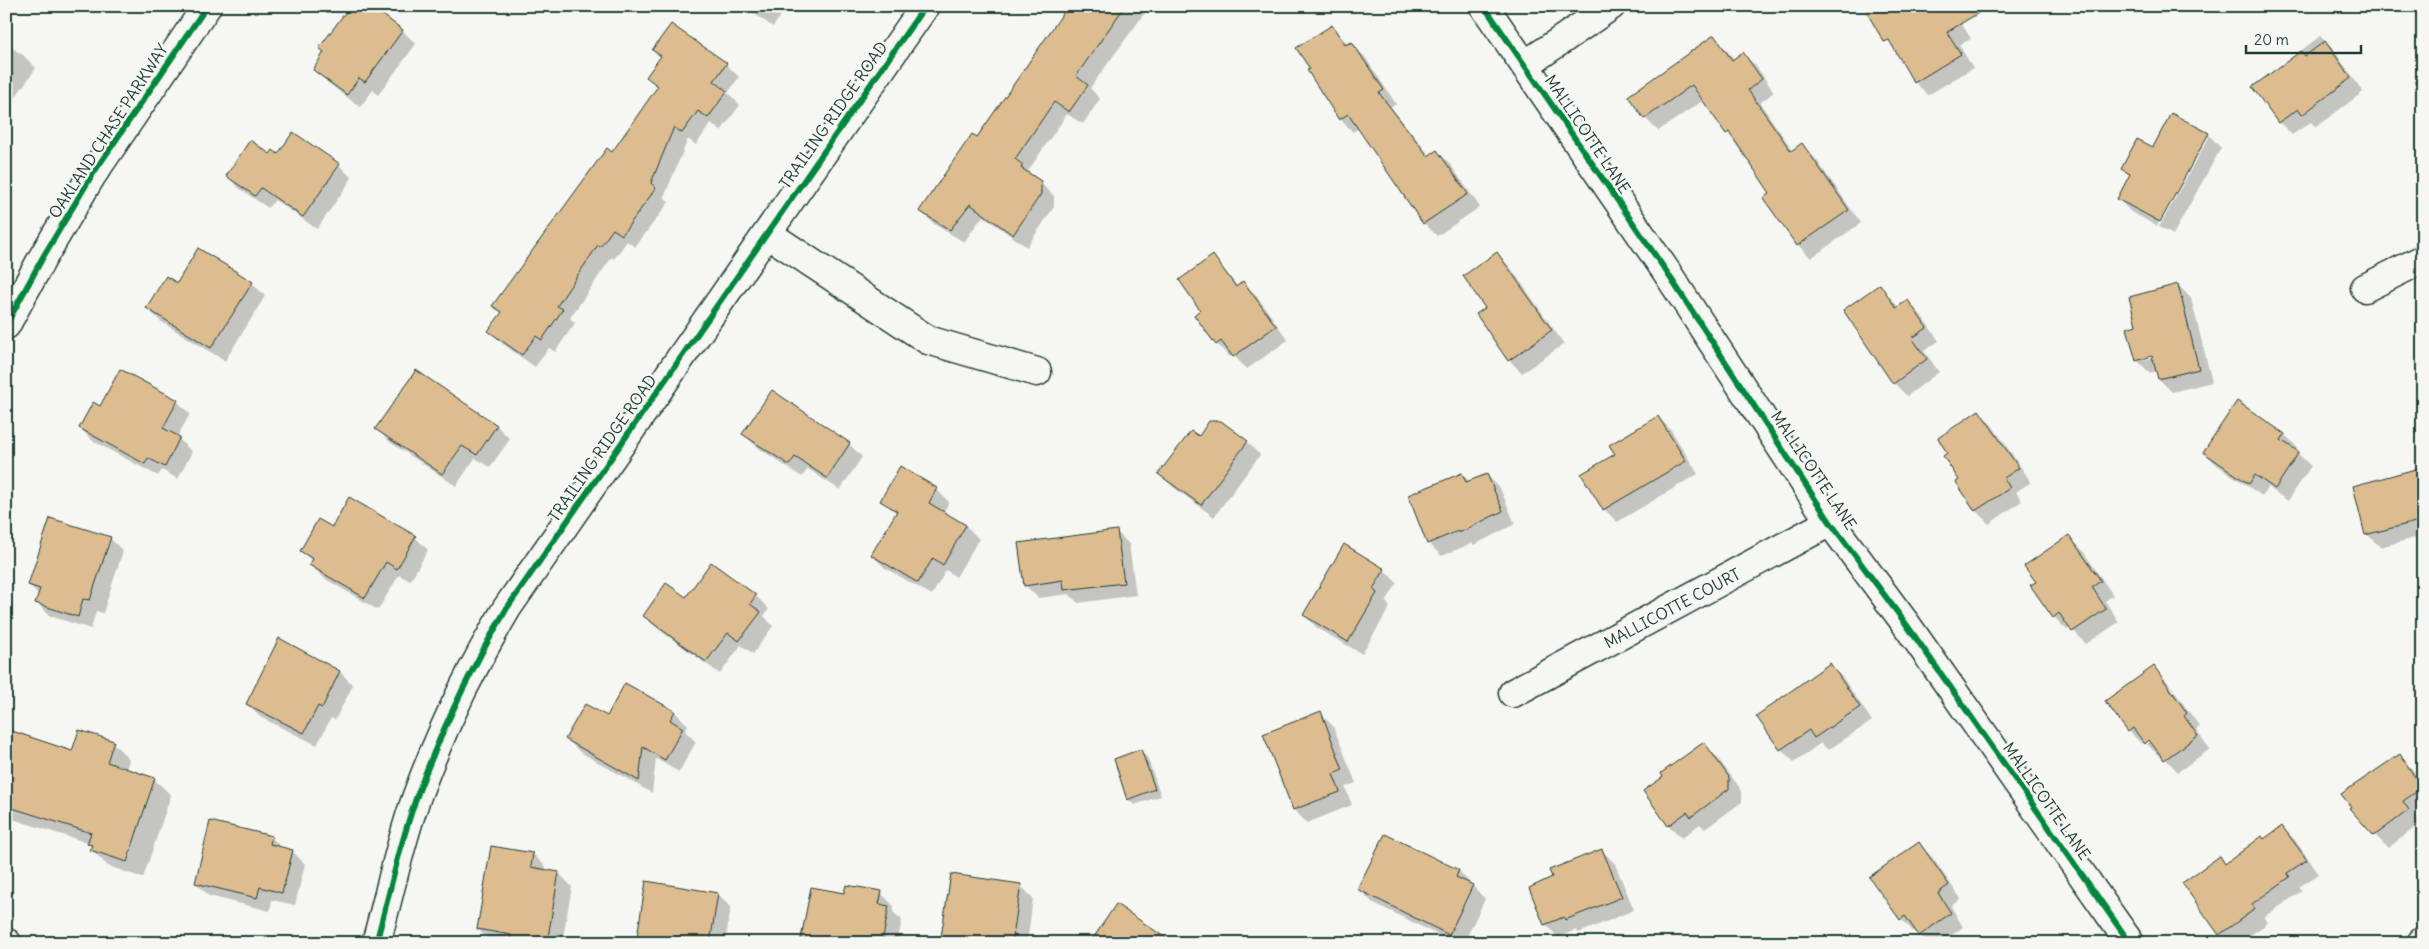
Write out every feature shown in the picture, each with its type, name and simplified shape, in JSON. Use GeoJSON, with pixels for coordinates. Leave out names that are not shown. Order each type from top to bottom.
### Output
{"type":"FeatureCollection","features":[{"type":"Feature","properties":{"kind":"street","name":"OAKLAND CHASE PARKWAY"},"geometry":{"type":"LineString","coordinates":[[6,325],[43,257],[92,175],[207,6]]}},
{"type":"Feature","properties":{"kind":"street","name":"TRAILING RIDGE ROAD"},"geometry":{"type":"LineString","coordinates":[[376,943],[417,794],[451,712],[479,656],[507,608],[925,6]]}},
{"type":"Feature","properties":{"kind":"street","name":"MALLICOTTE LANE"},"geometry":{"type":"LineString","coordinates":[[1484,6],[1666,271],[1830,522],[1906,624],[2130,943]]}},
{"type":"Feature","properties":{"kind":"street"},"geometry":{"type":"LineString","coordinates":[[1525,65],[1611,6]]}},
{"type":"Feature","properties":{"kind":"street"},"geometry":{"type":"LineString","coordinates":[[768,234],[928,340],[1037,372]]}},
{"type":"Feature","properties":{"kind":"street"},"geometry":{"type":"LineString","coordinates":[[2365,288],[2423,259]]}},
{"type":"Feature","properties":{"kind":"street","name":"MALLICOTTE COURT"},"geometry":{"type":"LineString","coordinates":[[1513,693],[1830,522]]}},
{"type":"Feature","properties":{"kind":"building"},"geometry":{"type":"Polygon","coordinates":[[[350,6],[371,6],[403,30],[365,82],[359,78],[347,95],[313,70],[324,52],[319,48],[350,6]]]}},
{"type":"Feature","properties":{"kind":"building"},"geometry":{"type":"Polygon","coordinates":[[[1068,6],[1125,6],[1076,76],[1088,85],[1069,112],[1054,102],[1015,159],[1023,165],[1021,168],[1041,181],[1041,194],[1013,235],[970,204],[950,230],[919,211],[972,134],[977,137],[1068,6]]]}},
{"type":"Feature","properties":{"kind":"building"},"geometry":{"type":"Polygon","coordinates":[[[1863,6],[1990,6],[1947,32],[1961,54],[1914,83],[1889,40],[1884,42],[1863,6]]]}},
{"type":"Feature","properties":{"kind":"building"},"geometry":{"type":"Polygon","coordinates":[[[671,24],[727,63],[714,81],[727,91],[708,118],[698,111],[682,133],[674,127],[651,183],[656,188],[622,235],[613,229],[600,247],[598,245],[557,306],[563,309],[542,340],[536,336],[522,355],[488,331],[502,312],[492,306],[607,148],[612,152],[658,86],[646,77],[661,56],[652,50],[671,24]]]}},
{"type":"Feature","properties":{"kind":"building"},"geometry":{"type":"Polygon","coordinates":[[[1332,25],[1345,45],[1352,42],[1384,90],[1379,93],[1428,156],[1437,150],[1468,194],[1423,224],[1348,114],[1339,120],[1307,70],[1310,69],[1296,48],[1332,25]]]}},
{"type":"Feature","properties":{"kind":"building"},"geometry":{"type":"Polygon","coordinates":[[[1714,35],[1732,60],[1743,52],[1762,79],[1748,90],[1791,151],[1802,143],[1849,210],[1797,246],[1763,198],[1770,193],[1729,132],[1726,134],[1692,85],[1644,119],[1628,96],[1714,35]]]}},
{"type":"Feature","properties":{"kind":"building"},"geometry":{"type":"Polygon","coordinates":[[[2325,41],[2351,78],[2302,115],[2298,109],[2278,123],[2252,87],[2301,51],[2305,56],[2325,41]]]}},
{"type":"Feature","properties":{"kind":"building"},"geometry":{"type":"Polygon","coordinates":[[[2171,113],[2209,133],[2160,222],[2117,199],[2130,174],[2121,169],[2137,139],[2153,147],[2171,113]]]}},
{"type":"Feature","properties":{"kind":"building"},"geometry":{"type":"Polygon","coordinates":[[[293,132],[340,164],[303,217],[261,188],[255,196],[226,176],[250,140],[270,154],[273,150],[278,154],[293,132]]]}},
{"type":"Feature","properties":{"kind":"building"},"geometry":{"type":"Polygon","coordinates":[[[198,248],[253,282],[211,348],[146,308],[166,276],[177,283],[198,248]]]}},
{"type":"Feature","properties":{"kind":"building"},"geometry":{"type":"Polygon","coordinates":[[[1497,252],[1552,330],[1508,361],[1476,314],[1485,308],[1463,276],[1497,252]]]}},
{"type":"Feature","properties":{"kind":"building"},"geometry":{"type":"Polygon","coordinates":[[[1213,255],[1236,287],[1243,281],[1276,326],[1233,357],[1221,341],[1216,345],[1194,315],[1200,310],[1179,280],[1213,255]]]}},
{"type":"Feature","properties":{"kind":"building"},"geometry":{"type":"Polygon","coordinates":[[[1880,284],[1896,308],[1908,300],[1927,328],[1912,338],[1927,359],[1893,384],[1843,310],[1880,284]]]}},
{"type":"Feature","properties":{"kind":"building"},"geometry":{"type":"Polygon","coordinates":[[[2178,284],[2199,369],[2158,379],[2152,356],[2136,361],[2127,328],[2136,325],[2129,297],[2178,284]]]}},
{"type":"Feature","properties":{"kind":"building"},"geometry":{"type":"Polygon","coordinates":[[[120,369],[178,400],[163,428],[180,437],[165,467],[148,458],[145,464],[79,428],[93,402],[100,406],[120,369]]]}},
{"type":"Feature","properties":{"kind":"building"},"geometry":{"type":"Polygon","coordinates":[[[416,370],[497,425],[477,455],[462,446],[442,474],[375,429],[416,370]]]}},
{"type":"Feature","properties":{"kind":"building"},"geometry":{"type":"Polygon","coordinates":[[[772,390],[850,443],[827,478],[795,457],[789,465],[742,434],[772,390]]]}},
{"type":"Feature","properties":{"kind":"building"},"geometry":{"type":"Polygon","coordinates":[[[2237,401],[2285,434],[2281,440],[2299,452],[2275,489],[2255,475],[2249,484],[2203,452],[2237,401]]]}},
{"type":"Feature","properties":{"kind":"building"},"geometry":{"type":"Polygon","coordinates":[[[1979,410],[2019,468],[2004,478],[2010,488],[1975,511],[1956,482],[1959,480],[1943,456],[1947,453],[1938,438],[1979,410]]]}},
{"type":"Feature","properties":{"kind":"building"},"geometry":{"type":"Polygon","coordinates":[[[1658,416],[1686,461],[1603,510],[1581,474],[1615,454],[1609,445],[1658,416]]]}},
{"type":"Feature","properties":{"kind":"building"},"geometry":{"type":"Polygon","coordinates":[[[1209,421],[1221,421],[1248,441],[1201,505],[1158,474],[1191,431],[1199,436],[1209,421]]]}},
{"type":"Feature","properties":{"kind":"building"},"geometry":{"type":"Polygon","coordinates":[[[900,466],[937,488],[929,503],[966,525],[943,565],[933,558],[918,583],[871,555],[897,511],[880,501],[900,466]]]}},
{"type":"Feature","properties":{"kind":"building"},"geometry":{"type":"Polygon","coordinates":[[[2423,467],[2423,520],[2365,535],[2353,486],[2423,467]]]}},
{"type":"Feature","properties":{"kind":"building"},"geometry":{"type":"Polygon","coordinates":[[[1462,473],[1466,482],[1487,474],[1503,511],[1459,533],[1458,531],[1427,544],[1408,495],[1462,473]]]}},
{"type":"Feature","properties":{"kind":"building"},"geometry":{"type":"Polygon","coordinates":[[[349,497],[416,536],[397,569],[386,562],[365,598],[309,565],[313,559],[300,551],[318,519],[332,527],[349,497]]]}},
{"type":"Feature","properties":{"kind":"building"},"geometry":{"type":"Polygon","coordinates":[[[50,518],[111,537],[90,600],[83,599],[78,617],[35,603],[40,589],[28,585],[50,518]]]}},
{"type":"Feature","properties":{"kind":"building"},"geometry":{"type":"Polygon","coordinates":[[[1117,530],[1124,583],[1064,590],[1063,580],[1024,586],[1018,543],[1117,530]]]}},
{"type":"Feature","properties":{"kind":"building"},"geometry":{"type":"Polygon","coordinates":[[[2069,535],[2101,581],[2092,587],[2106,609],[2072,632],[2059,613],[2053,618],[2030,585],[2036,582],[2024,566],[2069,535]]]}},
{"type":"Feature","properties":{"kind":"building"},"geometry":{"type":"Polygon","coordinates":[[[1344,544],[1385,569],[1373,589],[1377,593],[1348,642],[1303,615],[1344,544]]]}},
{"type":"Feature","properties":{"kind":"building"},"geometry":{"type":"Polygon","coordinates":[[[711,562],[756,595],[750,604],[761,612],[739,641],[728,633],[706,662],[643,616],[666,583],[686,597],[711,562]]]}},
{"type":"Feature","properties":{"kind":"building"},"geometry":{"type":"Polygon","coordinates":[[[279,638],[340,671],[322,708],[318,706],[304,733],[246,704],[279,638]]]}},
{"type":"Feature","properties":{"kind":"building"},"geometry":{"type":"Polygon","coordinates":[[[1830,663],[1860,707],[1814,738],[1809,730],[1780,750],[1756,716],[1830,663]]]}},
{"type":"Feature","properties":{"kind":"building"},"geometry":{"type":"Polygon","coordinates":[[[2154,666],[2187,713],[2184,716],[2198,736],[2164,760],[2149,740],[2145,744],[2133,728],[2128,732],[2105,701],[2154,666]]]}},
{"type":"Feature","properties":{"kind":"building"},"geometry":{"type":"Polygon","coordinates":[[[625,683],[675,711],[670,720],[683,728],[665,760],[643,747],[639,781],[565,739],[585,704],[607,716],[625,683]]]}},
{"type":"Feature","properties":{"kind":"building"},"geometry":{"type":"Polygon","coordinates":[[[1321,711],[1343,770],[1333,774],[1340,792],[1293,810],[1263,734],[1321,711]]]}},
{"type":"Feature","properties":{"kind":"building"},"geometry":{"type":"Polygon","coordinates":[[[6,729],[72,751],[79,730],[114,741],[107,762],[155,778],[127,862],[90,850],[92,845],[87,844],[91,833],[6,806],[6,729]]]}},
{"type":"Feature","properties":{"kind":"building"},"geometry":{"type":"Polygon","coordinates":[[[1704,742],[1729,777],[1729,789],[1691,817],[1687,812],[1668,826],[1643,791],[1663,777],[1661,773],[1704,742]]]}},
{"type":"Feature","properties":{"kind":"building"},"geometry":{"type":"Polygon","coordinates":[[[1141,749],[1155,789],[1127,800],[1114,759],[1141,749]]]}},
{"type":"Feature","properties":{"kind":"building"},"geometry":{"type":"Polygon","coordinates":[[[2400,754],[2422,788],[2403,801],[2409,810],[2374,836],[2349,808],[2351,807],[2341,794],[2400,754]]]}},
{"type":"Feature","properties":{"kind":"building"},"geometry":{"type":"Polygon","coordinates":[[[210,821],[272,836],[270,844],[293,850],[282,893],[260,887],[257,898],[195,883],[210,821]]]}},
{"type":"Feature","properties":{"kind":"building"},"geometry":{"type":"Polygon","coordinates":[[[2282,826],[2307,860],[2287,873],[2290,877],[2252,904],[2255,909],[2219,935],[2182,883],[2220,856],[2225,864],[2262,836],[2264,839],[2282,826]]]}},
{"type":"Feature","properties":{"kind":"building"},"geometry":{"type":"Polygon","coordinates":[[[1385,834],[1459,870],[1456,877],[1473,885],[1449,935],[1357,889],[1385,834]]]}},
{"type":"Feature","properties":{"kind":"building"},"geometry":{"type":"Polygon","coordinates":[[[1919,842],[1949,885],[1938,893],[1951,913],[1919,936],[1905,916],[1900,920],[1869,877],[1919,842]]]}},
{"type":"Feature","properties":{"kind":"building"},"geometry":{"type":"Polygon","coordinates":[[[491,846],[533,853],[531,867],[559,872],[547,943],[510,943],[511,935],[477,929],[491,846]]]}},
{"type":"Feature","properties":{"kind":"building"},"geometry":{"type":"Polygon","coordinates":[[[1602,849],[1622,897],[1565,920],[1564,917],[1544,925],[1529,888],[1552,877],[1549,870],[1602,849]]]}},
{"type":"Feature","properties":{"kind":"building"},"geometry":{"type":"Polygon","coordinates":[[[951,874],[1021,884],[1012,943],[940,943],[951,874]]]}},
{"type":"Feature","properties":{"kind":"building"},"geometry":{"type":"Polygon","coordinates":[[[646,881],[718,893],[710,943],[636,943],[646,881]]]}},
{"type":"Feature","properties":{"kind":"building"},"geometry":{"type":"Polygon","coordinates":[[[846,885],[882,891],[879,904],[889,906],[882,943],[800,943],[811,887],[844,893],[846,885]]]}},
{"type":"Feature","properties":{"kind":"building"},"geometry":{"type":"Polygon","coordinates":[[[1116,904],[1173,943],[1090,943],[1116,904]]]}},
{"type":"Feature","properties":{"kind":"cycle path"},"geometry":{"type":"LineString","coordinates":[[6,325],[43,257],[92,175],[207,6]]}},
{"type":"Feature","properties":{"kind":"cycle path"},"geometry":{"type":"LineString","coordinates":[[376,943],[406,830],[427,769],[458,698],[507,608],[925,6]]}},
{"type":"Feature","properties":{"kind":"cycle path"},"geometry":{"type":"LineString","coordinates":[[1484,6],[1666,271],[1830,522],[1906,624],[2130,943]]}}]}
